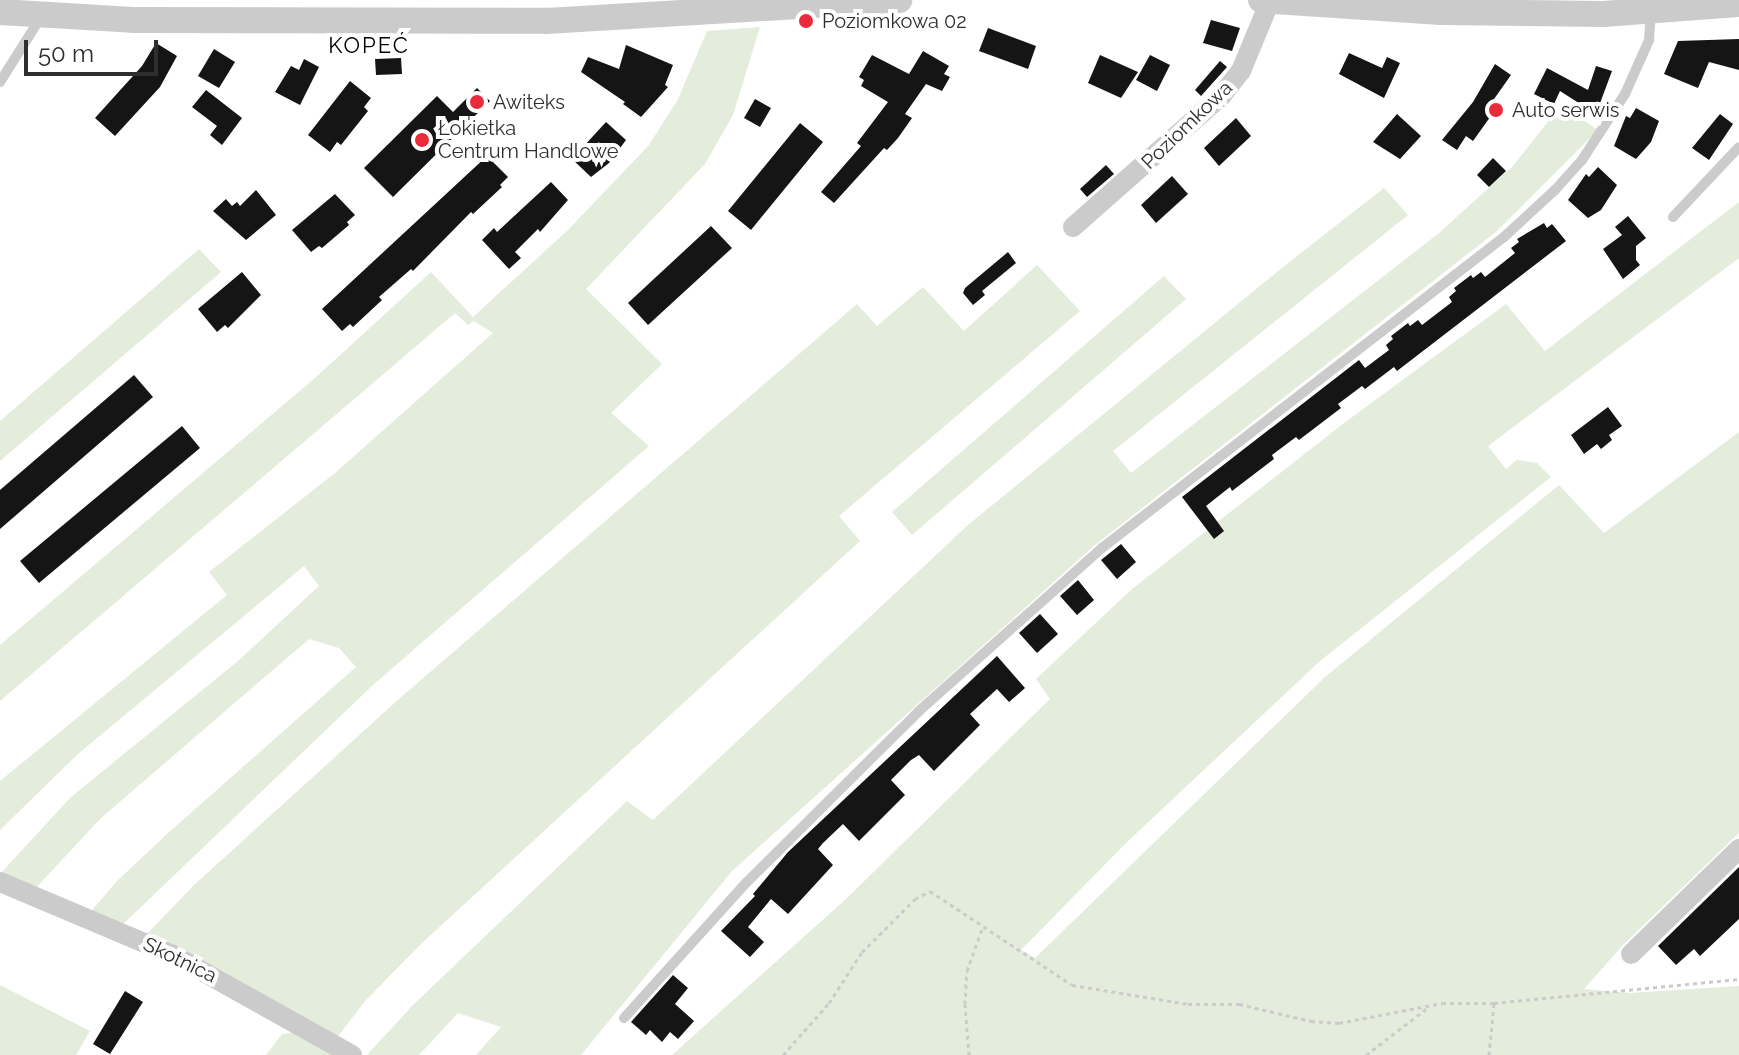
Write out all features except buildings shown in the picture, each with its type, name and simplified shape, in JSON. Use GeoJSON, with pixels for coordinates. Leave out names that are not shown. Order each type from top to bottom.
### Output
{"type":"FeatureCollection","features":[{"type":"Feature","properties":{"kind":"street"},"geometry":{"type":"LineString","coordinates":[[0,12],[546,21],[899,0]]}},
{"type":"Feature","properties":{"kind":"street"},"geometry":{"type":"LineString","coordinates":[[1261,0],[1441,12],[1603,14],[1739,4]]}},
{"type":"Feature","properties":{"kind":"street","name":"Poziomkowa"},"geometry":{"type":"LineString","coordinates":[[1073,227],[1222,95],[1241,71],[1270,1]]}},
{"type":"Feature","properties":{"kind":"street"},"geometry":{"type":"LineString","coordinates":[[1631,954],[1739,849]]}},
{"type":"Feature","properties":{"kind":"street","name":"Skotnica"},"geometry":{"type":"LineString","coordinates":[[0,882],[173,955],[352,1055]]}},
{"type":"Feature","properties":{"kind":"lane"},"geometry":{"type":"LineString","coordinates":[[624,1018],[747,882],[919,711],[1102,548],[1504,237],[1555,190],[1582,160],[1625,94],[1649,40],[1651,10]]}},
{"type":"Feature","properties":{"kind":"lane"},"geometry":{"type":"LineString","coordinates":[[0,82],[42,15]]}},
{"type":"Feature","properties":{"kind":"lane"},"geometry":{"type":"LineString","coordinates":[[1673,217],[1739,147]]}},
{"type":"Feature","properties":{"kind":"path"},"geometry":{"type":"LineString","coordinates":[[783,1055],[816,1020],[862,952],[921,894],[936,893],[1063,980],[1083,987],[1188,1004],[1239,1004],[1288,1017],[1339,1023],[1462,1001],[1494,1003],[1739,979]]}},
{"type":"Feature","properties":{"kind":"path"},"geometry":{"type":"LineString","coordinates":[[969,1055],[965,1004],[967,971],[983,926]]}},
{"type":"Feature","properties":{"kind":"path"},"geometry":{"type":"LineString","coordinates":[[1489,1055],[1494,1003]]}},
{"type":"Feature","properties":{"kind":"path"},"geometry":{"type":"LineString","coordinates":[[1366,1055],[1429,1007]]}},
{"type":"Feature","properties":{"kind":"green space"},"geometry":{"type":"Polygon","coordinates":[[[760,27],[733,115],[705,164],[586,289],[662,364],[611,413],[649,446],[374,684],[120,927],[88,915],[117,881],[167,834],[356,667],[339,648],[309,639],[101,818],[32,892],[0,874],[71,797],[238,661],[319,586],[304,566],[79,753],[0,830],[0,781],[227,595],[209,572],[335,473],[493,333],[474,321],[468,325],[455,313],[0,701],[0,645],[315,378],[431,272],[473,317],[568,230],[649,145],[677,101],[707,31],[760,27]]]}},
{"type":"Feature","properties":{"kind":"green space"},"geometry":{"type":"Polygon","coordinates":[[[1561,105],[1598,130],[1497,231],[1095,545],[732,871],[581,1055],[476,1055],[501,1027],[458,1013],[419,1055],[367,1055],[412,1006],[627,801],[653,820],[968,525],[1288,263],[1384,188],[1408,215],[1113,451],[1131,473],[1439,233],[1513,166],[1561,105]]]}},
{"type":"Feature","properties":{"kind":"green space"},"geometry":{"type":"Polygon","coordinates":[[[1739,202],[1739,258],[1488,446],[1506,469],[1517,460],[1537,463],[1551,477],[1320,661],[1126,843],[1021,950],[1035,958],[1325,677],[1559,485],[1604,533],[1739,432],[1739,833],[1622,946],[1584,989],[1629,993],[1739,986],[1739,1055],[672,1055],[846,899],[1050,699],[1036,679],[1132,589],[1344,423],[1506,304],[1545,351],[1739,202]]]}},
{"type":"Feature","properties":{"kind":"green space"},"geometry":{"type":"Polygon","coordinates":[[[199,249],[221,272],[0,461],[0,421],[199,249]]]}},
{"type":"Feature","properties":{"kind":"green space"},"geometry":{"type":"Polygon","coordinates":[[[1037,265],[1080,311],[839,516],[860,541],[423,942],[366,1000],[335,1040],[145,936],[194,885],[400,698],[857,304],[877,326],[923,287],[964,331],[1037,265]]]}},
{"type":"Feature","properties":{"kind":"green space"},"geometry":{"type":"Polygon","coordinates":[[[1164,276],[1186,299],[912,535],[892,512],[1164,276]]]}},
{"type":"Feature","properties":{"kind":"green space"},"geometry":{"type":"Polygon","coordinates":[[[0,985],[90,1031],[76,1055],[0,1055],[0,985]]]}},
{"type":"Feature","properties":{"kind":"green space"},"geometry":{"type":"Polygon","coordinates":[[[300,1032],[338,1055],[266,1055],[282,1034],[300,1032]]]}},
{"type":"Feature","properties":{"kind":"place","name":"Poziomkowa 02"},"geometry":{"type":"Point","coordinates":[806,21]}},
{"type":"Feature","properties":{"kind":"place","name":"Awiteks"},"geometry":{"type":"Point","coordinates":[477,102]}},
{"type":"Feature","properties":{"kind":"place","name":"Auto serwis"},"geometry":{"type":"Point","coordinates":[1496,110]}},
{"type":"Feature","properties":{"kind":"place","name":"Łokietka Centrum Handlowe"},"geometry":{"type":"Point","coordinates":[422,140]}},
{"type":"Feature","properties":{"kind":"district","name":"KOPEĆ"},"geometry":{"type":"Point","coordinates":[369,46]}}]}
